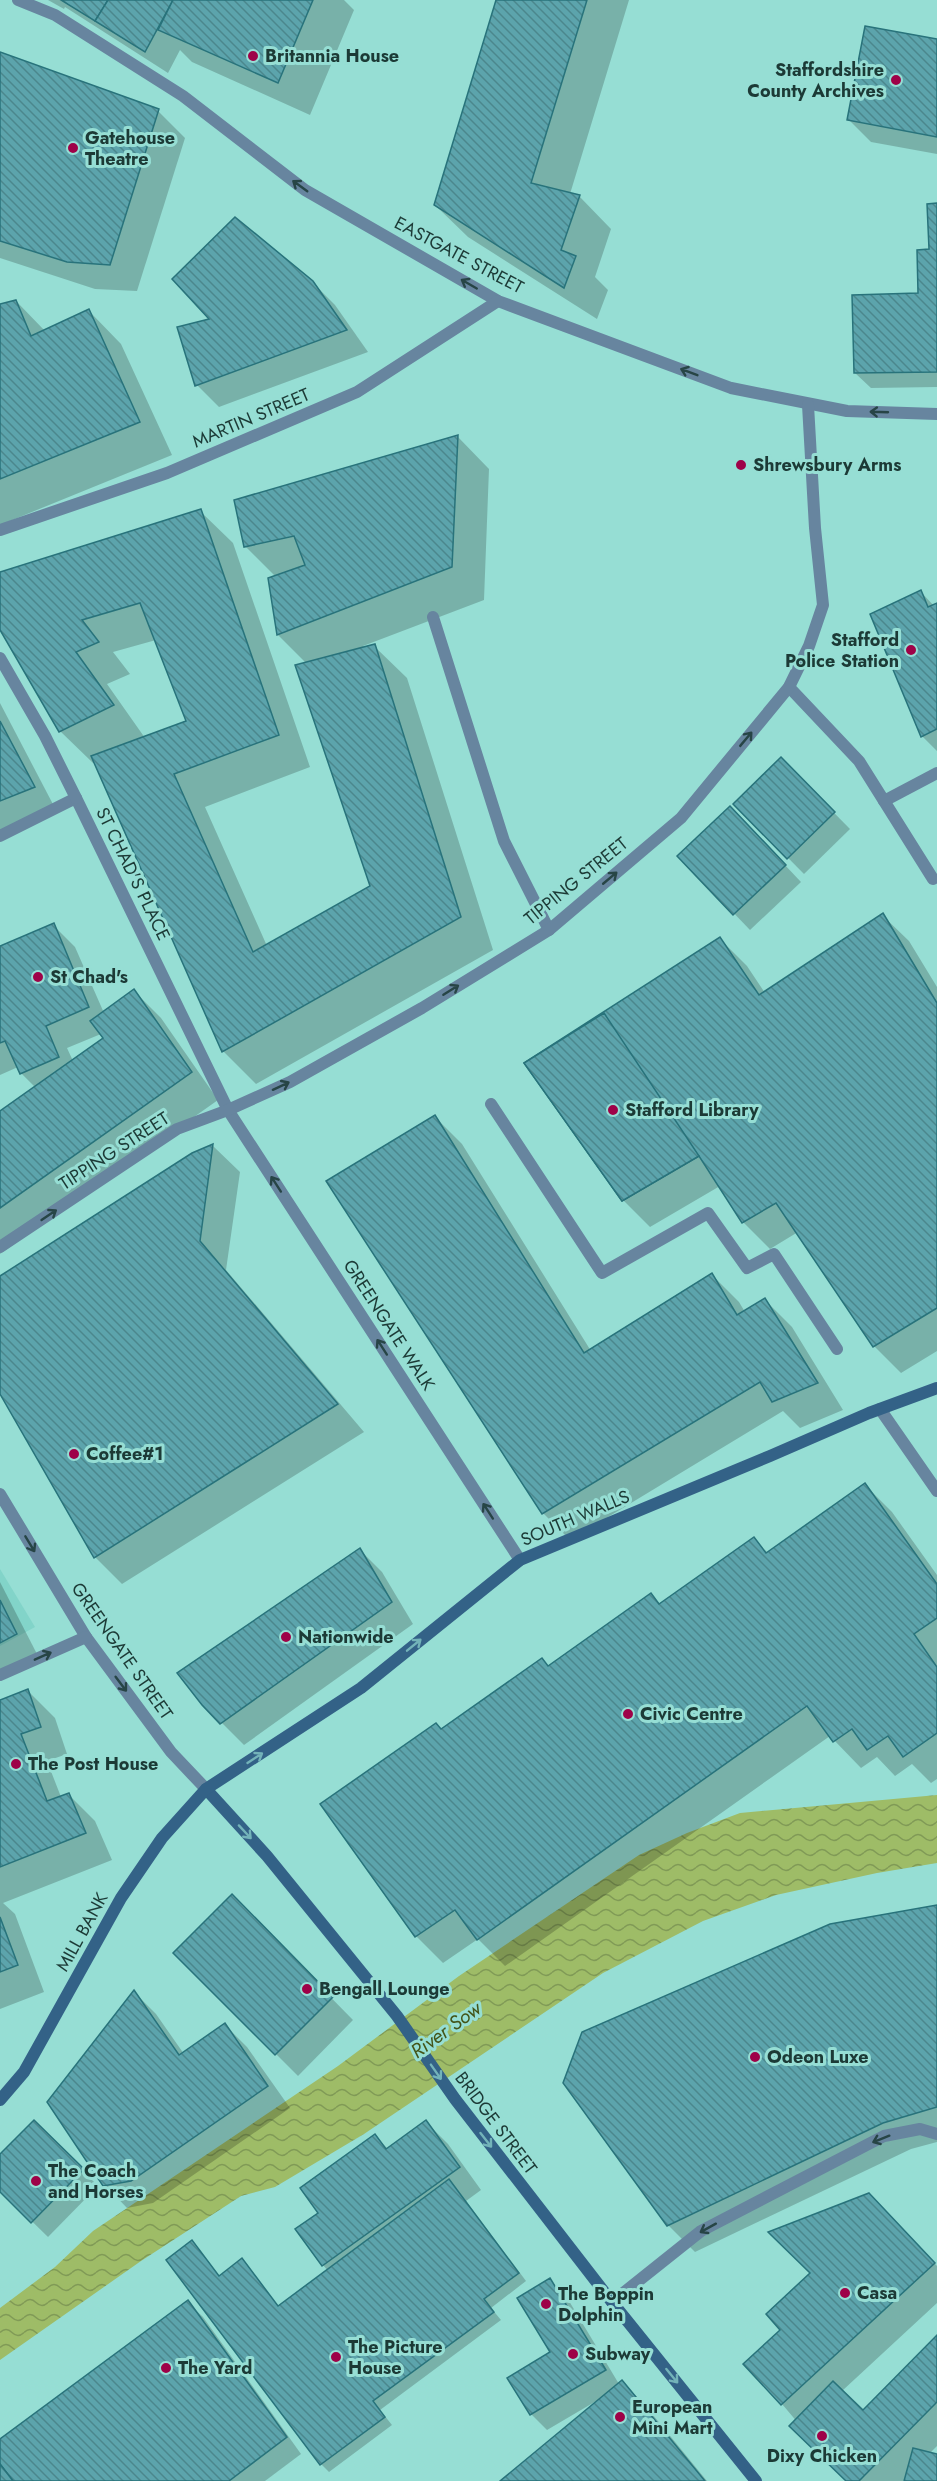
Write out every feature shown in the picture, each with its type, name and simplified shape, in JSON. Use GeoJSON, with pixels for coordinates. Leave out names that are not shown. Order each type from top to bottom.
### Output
{"type":"FeatureCollection","features":[{"type":"Feature","properties":{"kind":"street","name":"EASTGATE STREET"},"geometry":{"type":"LineString","coordinates":[[18,0],[55,15],[183,96],[305,190],[498,301],[731,388],[847,411],[937,414]]}},
{"type":"Feature","properties":{"kind":"street","name":"MARTIN STREET"},"geometry":{"type":"LineString","coordinates":[[0,530],[167,472],[357,392],[498,301]]}},
{"type":"Feature","properties":{"kind":"street","name":"TIPPING STREET"},"geometry":{"type":"LineString","coordinates":[[0,1247],[177,1130],[290,1082],[422,1008],[549,930],[681,818],[789,687],[809,646],[822,606],[808,405]]}},
{"type":"Feature","properties":{"kind":"street"},"geometry":{"type":"LineString","coordinates":[[433,617],[504,841],[549,930]]}},
{"type":"Feature","properties":{"kind":"street","name":"ST CHAD'S PLACE"},"geometry":{"type":"LineString","coordinates":[[0,658],[45,736],[228,1110]]}},
{"type":"Feature","properties":{"kind":"street"},"geometry":{"type":"LineString","coordinates":[[789,687],[859,761],[935,883]]}},
{"type":"Feature","properties":{"kind":"street"},"geometry":{"type":"LineString","coordinates":[[884,801],[937,773]]}},
{"type":"Feature","properties":{"kind":"street"},"geometry":{"type":"LineString","coordinates":[[0,836],[76,798]]}},
{"type":"Feature","properties":{"kind":"street"},"geometry":{"type":"LineString","coordinates":[[491,1104],[602,1273],[708,1213],[747,1268],[774,1254],[837,1349]]}},
{"type":"Feature","properties":{"kind":"street","name":"GREENGATE WALK"},"geometry":{"type":"LineString","coordinates":[[228,1110],[520,1560]]}},
{"type":"Feature","properties":{"kind":"street","name":"SOUTH WALLS"},"geometry":{"type":"LineString","coordinates":[[206,1789],[361,1688],[520,1560],[880,1409],[937,1388]]}},
{"type":"Feature","properties":{"kind":"street"},"geometry":{"type":"LineString","coordinates":[[880,1409],[937,1491]]}},
{"type":"Feature","properties":{"kind":"street","name":"GREENGATE STREET"},"geometry":{"type":"LineString","coordinates":[[0,1494],[86,1637],[171,1752],[206,1789]]}},
{"type":"Feature","properties":{"kind":"street"},"geometry":{"type":"LineString","coordinates":[[0,1675],[86,1637]]}},
{"type":"Feature","properties":{"kind":"street","name":"BRIDGE STREET"},"geometry":{"type":"LineString","coordinates":[[206,1789],[267,1856],[397,2016],[451,2094],[612,2302],[756,2481]]}},
{"type":"Feature","properties":{"kind":"street","name":"MILL BANK"},"geometry":{"type":"LineString","coordinates":[[0,2100],[24,2072],[133,1881],[162,1838],[206,1789]]}},
{"type":"Feature","properties":{"kind":"street"},"geometry":{"type":"LineString","coordinates":[[612,2302],[701,2231],[863,2146],[884,2136],[921,2129],[937,2134]]}},
{"type":"Feature","properties":{"kind":"shaded area"},"geometry":{"type":"Polygon","coordinates":[[[0,1569],[35,1627],[0,1646],[0,1569]]]}},
{"type":"Feature","properties":{"kind":"water","name":"River Sow"},"geometry":{"type":"Polygon","coordinates":[[[937,1795],[937,1863],[877,1873],[776,1895],[703,1921],[603,1973],[364,2134],[275,2187],[241,2196],[141,2261],[0,2360],[0,2308],[55,2267],[93,2231],[338,2066],[459,1976],[639,1855],[687,1833],[740,1813],[937,1795]]]}},
{"type":"Feature","properties":{"kind":"building"},"geometry":{"type":"Polygon","coordinates":[[[61,0],[108,0],[95,21],[61,0]]]}},
{"type":"Feature","properties":{"kind":"building"},"geometry":{"type":"Polygon","coordinates":[[[108,0],[173,0],[145,52],[95,21],[108,0]]]}},
{"type":"Feature","properties":{"kind":"building","name":"Britannia House"},"geometry":{"type":"Polygon","coordinates":[[[173,0],[313,0],[278,83],[158,30],[173,0]]]}},
{"type":"Feature","properties":{"kind":"building"},"geometry":{"type":"Polygon","coordinates":[[[496,0],[587,0],[531,183],[580,195],[561,250],[576,256],[564,288],[434,205],[496,0]]]}},
{"type":"Feature","properties":{"kind":"building","name":"Staffordshire County Archives"},"geometry":{"type":"Polygon","coordinates":[[[865,26],[937,39],[937,137],[847,120],[865,26]]]}},
{"type":"Feature","properties":{"kind":"building","name":"Gatehouse Theatre"},"geometry":{"type":"Polygon","coordinates":[[[0,52],[159,109],[110,265],[67,262],[0,241],[0,52]]]}},
{"type":"Feature","properties":{"kind":"building"},"geometry":{"type":"Polygon","coordinates":[[[937,203],[937,372],[854,373],[852,295],[918,293],[917,250],[929,249],[927,204],[937,203]]]}},
{"type":"Feature","properties":{"kind":"building"},"geometry":{"type":"Polygon","coordinates":[[[235,217],[313,281],[347,330],[195,386],[177,327],[209,319],[172,279],[235,217]]]}},
{"type":"Feature","properties":{"kind":"building"},"geometry":{"type":"Polygon","coordinates":[[[16,300],[31,336],[89,309],[140,422],[0,479],[0,304],[16,300]]]}},
{"type":"Feature","properties":{"kind":"building"},"geometry":{"type":"Polygon","coordinates":[[[458,435],[452,567],[277,635],[268,578],[305,565],[294,536],[244,547],[234,500],[458,435]]]}},
{"type":"Feature","properties":{"kind":"building"},"geometry":{"type":"Polygon","coordinates":[[[201,509],[279,735],[174,774],[253,952],[370,886],[295,665],[375,644],[461,917],[222,1052],[91,756],[186,721],[140,603],[82,620],[99,642],[76,652],[114,705],[59,732],[0,630],[0,572],[201,509]]]}},
{"type":"Feature","properties":{"kind":"building","name":"Stafford Police Station"},"geometry":{"type":"Polygon","coordinates":[[[921,590],[928,607],[937,603],[937,729],[921,737],[870,614],[921,590]]]}},
{"type":"Feature","properties":{"kind":"building"},"geometry":{"type":"Polygon","coordinates":[[[0,721],[35,787],[0,801],[0,721]]]}},
{"type":"Feature","properties":{"kind":"building"},"geometry":{"type":"Polygon","coordinates":[[[781,757],[835,812],[787,859],[733,804],[781,757]]]}},
{"type":"Feature","properties":{"kind":"building"},"geometry":{"type":"Polygon","coordinates":[[[730,806],[786,865],[733,915],[677,856],[730,806]]]}},
{"type":"Feature","properties":{"kind":"building"},"geometry":{"type":"Polygon","coordinates":[[[883,913],[937,1003],[937,1308],[873,1347],[776,1203],[742,1223],[699,1156],[622,1201],[524,1063],[720,937],[759,995],[883,913]]]}},
{"type":"Feature","properties":{"kind":"building","name":"St Chad's"},"geometry":{"type":"Polygon","coordinates":[[[54,923],[89,1007],[46,1026],[59,1057],[20,1074],[5,1041],[0,1043],[0,946],[54,923]]]}},
{"type":"Feature","properties":{"kind":"building"},"geometry":{"type":"Polygon","coordinates":[[[134,989],[192,1072],[0,1208],[0,1111],[103,1038],[90,1021],[134,989]]]}},
{"type":"Feature","properties":{"kind":"building","name":"Stafford Library"},"geometry":{"type":"Polygon","coordinates":[[[604,1013],[699,1156],[622,1201],[524,1063],[604,1013]]]}},
{"type":"Feature","properties":{"kind":"building"},"geometry":{"type":"Polygon","coordinates":[[[435,1115],[584,1353],[712,1273],[737,1315],[765,1298],[818,1383],[772,1402],[760,1382],[542,1514],[326,1181],[435,1115]]]}},
{"type":"Feature","properties":{"kind":"building"},"geometry":{"type":"Polygon","coordinates":[[[213,1144],[200,1241],[338,1404],[94,1558],[0,1394],[0,1276],[192,1153],[213,1144]]]}},
{"type":"Feature","properties":{"kind":"building","name":"Civic Centre"},"geometry":{"type":"Polygon","coordinates":[[[865,1483],[937,1584],[937,1618],[914,1634],[937,1667],[937,1733],[903,1757],[888,1736],[867,1750],[852,1729],[833,1742],[807,1706],[477,1940],[455,1910],[415,1937],[320,1804],[436,1723],[441,1729],[542,1658],[548,1666],[651,1593],[659,1604],[754,1537],[766,1553],[865,1483]]]}},
{"type":"Feature","properties":{"kind":"building","name":"Nationwide"},"geometry":{"type":"Polygon","coordinates":[[[360,1548],[392,1602],[220,1724],[177,1673],[360,1548]]]}},
{"type":"Feature","properties":{"kind":"building"},"geometry":{"type":"Polygon","coordinates":[[[0,1600],[17,1634],[0,1643],[0,1600]]]}},
{"type":"Feature","properties":{"kind":"building","name":"The Post House"},"geometry":{"type":"Polygon","coordinates":[[[28,1689],[41,1727],[21,1734],[47,1801],[69,1793],[86,1833],[0,1867],[0,1700],[28,1689]]]}},
{"type":"Feature","properties":{"kind":"building"},"geometry":{"type":"Polygon","coordinates":[[[232,1894],[333,1997],[275,2055],[173,1953],[232,1894]]]}},
{"type":"Feature","properties":{"kind":"building","name":"Odeon Luxe"},"geometry":{"type":"Polygon","coordinates":[[[937,1905],[937,2107],[883,2123],[667,2226],[563,2083],[582,2032],[830,1924],[937,1905]]]}},
{"type":"Feature","properties":{"kind":"building"},"geometry":{"type":"Polygon","coordinates":[[[0,1917],[18,1965],[0,1972],[0,1917]]]}},
{"type":"Feature","properties":{"kind":"building"},"geometry":{"type":"Polygon","coordinates":[[[134,1990],[179,2055],[225,2023],[268,2086],[131,2181],[103,2186],[47,2102],[134,1990]]]}},
{"type":"Feature","properties":{"kind":"building","name":"The Coach and Horses"},"geometry":{"type":"Polygon","coordinates":[[[34,2120],[84,2169],[31,2223],[0,2192],[0,2154],[34,2120]]]}},
{"type":"Feature","properties":{"kind":"building"},"geometry":{"type":"Polygon","coordinates":[[[426,2120],[460,2167],[322,2266],[295,2229],[318,2213],[300,2188],[375,2134],[386,2149],[426,2120]]]}},
{"type":"Feature","properties":{"kind":"building","name":"The Picture House"},"geometry":{"type":"Polygon","coordinates":[[[449,2179],[519,2273],[484,2299],[494,2312],[373,2401],[385,2417],[320,2465],[166,2260],[192,2240],[219,2276],[242,2258],[278,2306],[449,2179]]]}},
{"type":"Feature","properties":{"kind":"building","name":"Casa"},"geometry":{"type":"Polygon","coordinates":[[[869,2193],[935,2263],[781,2405],[743,2364],[780,2330],[766,2314],[810,2273],[768,2232],[869,2193]]]}},
{"type":"Feature","properties":{"kind":"building"},"geometry":{"type":"Polygon","coordinates":[[[550,2278],[606,2370],[530,2415],[507,2378],[550,2352],[517,2298],[550,2278]]]}},
{"type":"Feature","properties":{"kind":"building","name":"The Yard"},"geometry":{"type":"Polygon","coordinates":[[[188,2300],[287,2437],[229,2481],[13,2481],[0,2464],[0,2439],[188,2300]]]}},
{"type":"Feature","properties":{"kind":"building"},"geometry":{"type":"Polygon","coordinates":[[[937,2335],[937,2402],[859,2481],[846,2481],[789,2426],[833,2381],[863,2410],[937,2335]]]}},
{"type":"Feature","properties":{"kind":"building"},"geometry":{"type":"Polygon","coordinates":[[[622,2380],[705,2481],[500,2481],[622,2380]]]}},
{"type":"Feature","properties":{"kind":"building"},"geometry":{"type":"Polygon","coordinates":[[[913,2448],[937,2454],[937,2481],[904,2481],[913,2448]]]}},
{"type":"Feature","properties":{"kind":"building"},"geometry":{"type":"Polygon","coordinates":[[[0,2464],[13,2481],[0,2481],[0,2464]]]}},
{"type":"Feature","properties":{"kind":"place","name":"Britannia House"},"geometry":{"type":"Point","coordinates":[253,56]}},
{"type":"Feature","properties":{"kind":"place","name":"Staffordshire County Archives"},"geometry":{"type":"Point","coordinates":[896,80]}},
{"type":"Feature","properties":{"kind":"place","name":"Gatehouse Theatre"},"geometry":{"type":"Point","coordinates":[73,148]}},
{"type":"Feature","properties":{"kind":"place","name":"Shrewsbury Arms"},"geometry":{"type":"Point","coordinates":[741,465]}},
{"type":"Feature","properties":{"kind":"place","name":"Stafford Police Station"},"geometry":{"type":"Point","coordinates":[911,650]}},
{"type":"Feature","properties":{"kind":"place","name":"St Chad's"},"geometry":{"type":"Point","coordinates":[38,977]}},
{"type":"Feature","properties":{"kind":"place","name":"Stafford Library"},"geometry":{"type":"Point","coordinates":[613,1110]}},
{"type":"Feature","properties":{"kind":"place","name":"Coffee#1"},"geometry":{"type":"Point","coordinates":[74,1454]}},
{"type":"Feature","properties":{"kind":"place","name":"Nationwide"},"geometry":{"type":"Point","coordinates":[286,1637]}},
{"type":"Feature","properties":{"kind":"place","name":"Civic Centre"},"geometry":{"type":"Point","coordinates":[628,1714]}},
{"type":"Feature","properties":{"kind":"place","name":"The Post House"},"geometry":{"type":"Point","coordinates":[16,1764]}},
{"type":"Feature","properties":{"kind":"place","name":"Bengall Lounge"},"geometry":{"type":"Point","coordinates":[307,1989]}},
{"type":"Feature","properties":{"kind":"place","name":"Odeon Luxe"},"geometry":{"type":"Point","coordinates":[755,2057]}},
{"type":"Feature","properties":{"kind":"place","name":"The Coach and Horses"},"geometry":{"type":"Point","coordinates":[36,2181]}},
{"type":"Feature","properties":{"kind":"place","name":"Casa"},"geometry":{"type":"Point","coordinates":[845,2293]}},
{"type":"Feature","properties":{"kind":"place","name":"The Boppin Dolphin"},"geometry":{"type":"Point","coordinates":[546,2304]}},
{"type":"Feature","properties":{"kind":"place","name":"Subway"},"geometry":{"type":"Point","coordinates":[573,2354]}},
{"type":"Feature","properties":{"kind":"place","name":"The Picture House"},"geometry":{"type":"Point","coordinates":[336,2357]}},
{"type":"Feature","properties":{"kind":"place","name":"The Yard"},"geometry":{"type":"Point","coordinates":[166,2368]}},
{"type":"Feature","properties":{"kind":"place","name":"European Mini Mart"},"geometry":{"type":"Point","coordinates":[620,2417]}},
{"type":"Feature","properties":{"kind":"place","name":"Dixy Chicken"},"geometry":{"type":"Point","coordinates":[822,2436]}}]}
